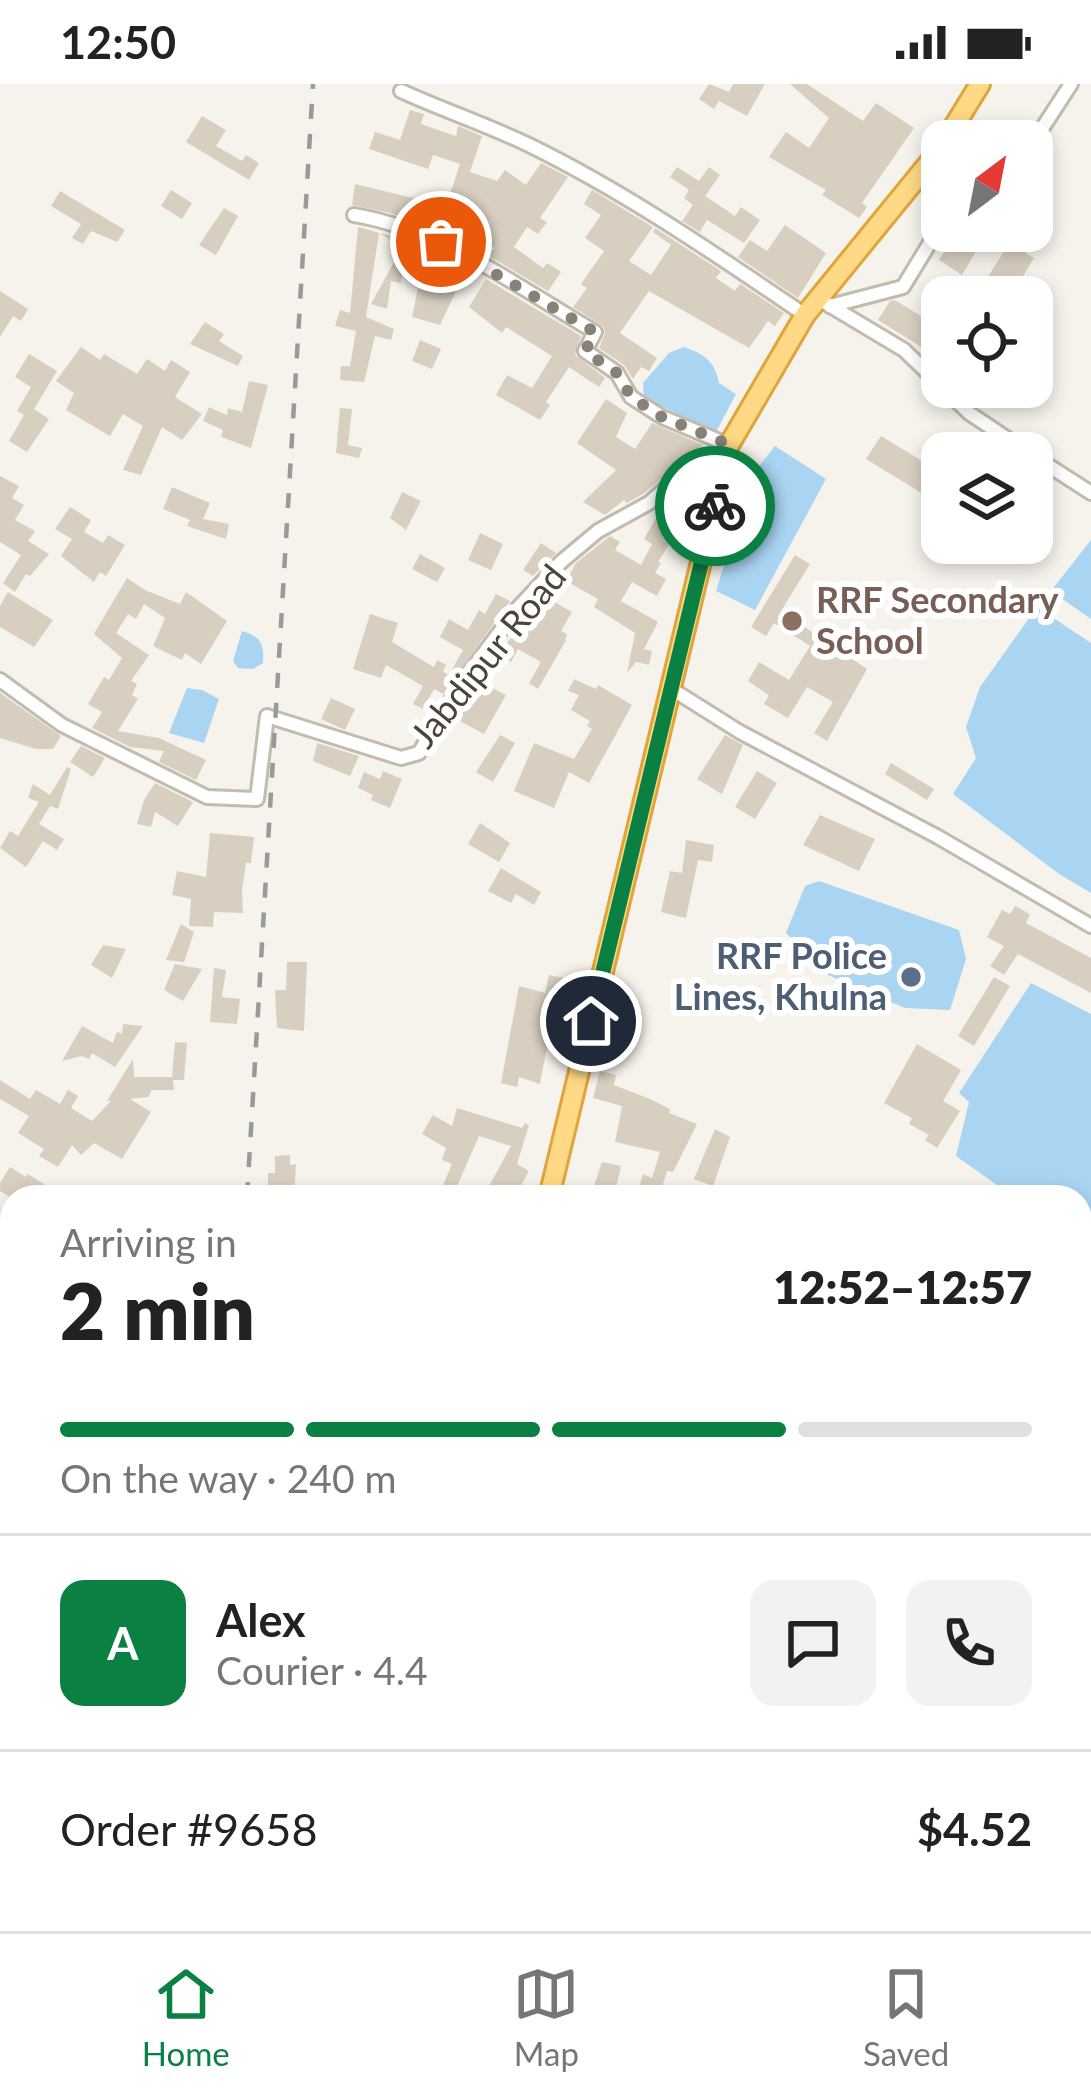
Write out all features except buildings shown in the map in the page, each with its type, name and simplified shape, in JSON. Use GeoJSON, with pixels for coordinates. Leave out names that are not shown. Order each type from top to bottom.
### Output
{"type":"FeatureCollection","features":[{"type":"Feature","properties":{"kind":"highway"},"geometry":{"type":"LineString","coordinates":[[958,120],[980,84]]}},
{"type":"Feature","properties":{"kind":"highway"},"geometry":{"type":"LineString","coordinates":[[552,1185],[730,445],[805,315],[824,303],[921,174]]}},
{"type":"Feature","properties":{"kind":"street"},"geometry":{"type":"LineString","coordinates":[[1048,120],[1071,84]]}},
{"type":"Feature","properties":{"kind":"street"},"geometry":{"type":"LineString","coordinates":[[401,91],[525,143],[589,177],[704,245],[805,315]]}},
{"type":"Feature","properties":{"kind":"street"},"geometry":{"type":"LineString","coordinates":[[354,214],[394,221],[441,242],[595,332],[585,351],[617,373],[631,397],[662,417],[730,445]]}},
{"type":"Feature","properties":{"kind":"street"},"geometry":{"type":"LineString","coordinates":[[824,303],[903,286],[924,252]]}},
{"type":"Feature","properties":{"kind":"street"},"geometry":{"type":"LineString","coordinates":[[824,303],[904,350],[969,413],[998,432]]}},
{"type":"Feature","properties":{"kind":"street","name":"Jabdipur Road"},"geometry":{"type":"LineString","coordinates":[[0,680],[62,725],[207,796],[257,799],[267,716],[400,758],[419,753],[460,684],[517,609],[561,562],[598,531],[649,503],[685,471],[730,445]]}},
{"type":"Feature","properties":{"kind":"street"},"geometry":{"type":"LineString","coordinates":[[1053,468],[1091,493]]}},
{"type":"Feature","properties":{"kind":"street"},"geometry":{"type":"LineString","coordinates":[[670,688],[740,732],[938,837],[1091,926]]}},
{"type":"Feature","properties":{"kind":"water"},"geometry":{"type":"Polygon","coordinates":[[[684,347],[708,359],[719,383],[736,394],[716,432],[644,398],[643,383],[669,353],[684,347]]]}},
{"type":"Feature","properties":{"kind":"water"},"geometry":{"type":"Polygon","coordinates":[[[775,446],[826,479],[755,610],[716,591],[752,475],[775,446]]]}},
{"type":"Feature","properties":{"kind":"water"},"geometry":{"type":"Polygon","coordinates":[[[1091,540],[1091,619],[1051,591],[1091,540]]]}},
{"type":"Feature","properties":{"kind":"water"},"geometry":{"type":"Polygon","coordinates":[[[1037,607],[1091,643],[1091,893],[953,794],[976,758],[966,727],[980,687],[1037,607]]]}},
{"type":"Feature","properties":{"kind":"water"},"geometry":{"type":"Polygon","coordinates":[[[242,631],[262,646],[263,663],[253,669],[238,668],[233,661],[242,631]]]}},
{"type":"Feature","properties":{"kind":"water"},"geometry":{"type":"Polygon","coordinates":[[[187,688],[219,699],[204,743],[169,733],[187,688]]]}},
{"type":"Feature","properties":{"kind":"water"},"geometry":{"type":"Polygon","coordinates":[[[819,881],[959,930],[966,959],[950,1010],[905,1008],[828,975],[786,933],[805,886],[819,881]]]}},
{"type":"Feature","properties":{"kind":"water"},"geometry":{"type":"Polygon","coordinates":[[[1031,983],[1091,1014],[1091,1185],[997,1185],[956,1156],[969,1102],[959,1093],[1031,983]]]}},
{"type":"Feature","properties":{"kind":"railway"},"geometry":{"type":"LineString","coordinates":[[248,1185],[313,84]]}},
{"type":"Feature","properties":{"kind":"way so far"},"geometry":{"type":"LineString","coordinates":[[441,242],[595,332],[585,351],[617,373],[631,397],[662,417],[730,445],[715,506]]}},
{"type":"Feature","properties":{"kind":"place","name":"RRF Secondary School"},"geometry":{"type":"Point","coordinates":[792,621]}},
{"type":"Feature","properties":{"kind":"place","name":"RRF Police Lines, Khulna"},"geometry":{"type":"Point","coordinates":[911,977]}},
{"type":"Feature","properties":{"kind":"route"},"geometry":{"type":"LineString","coordinates":[[591,1021],[715,506]]}}]}
